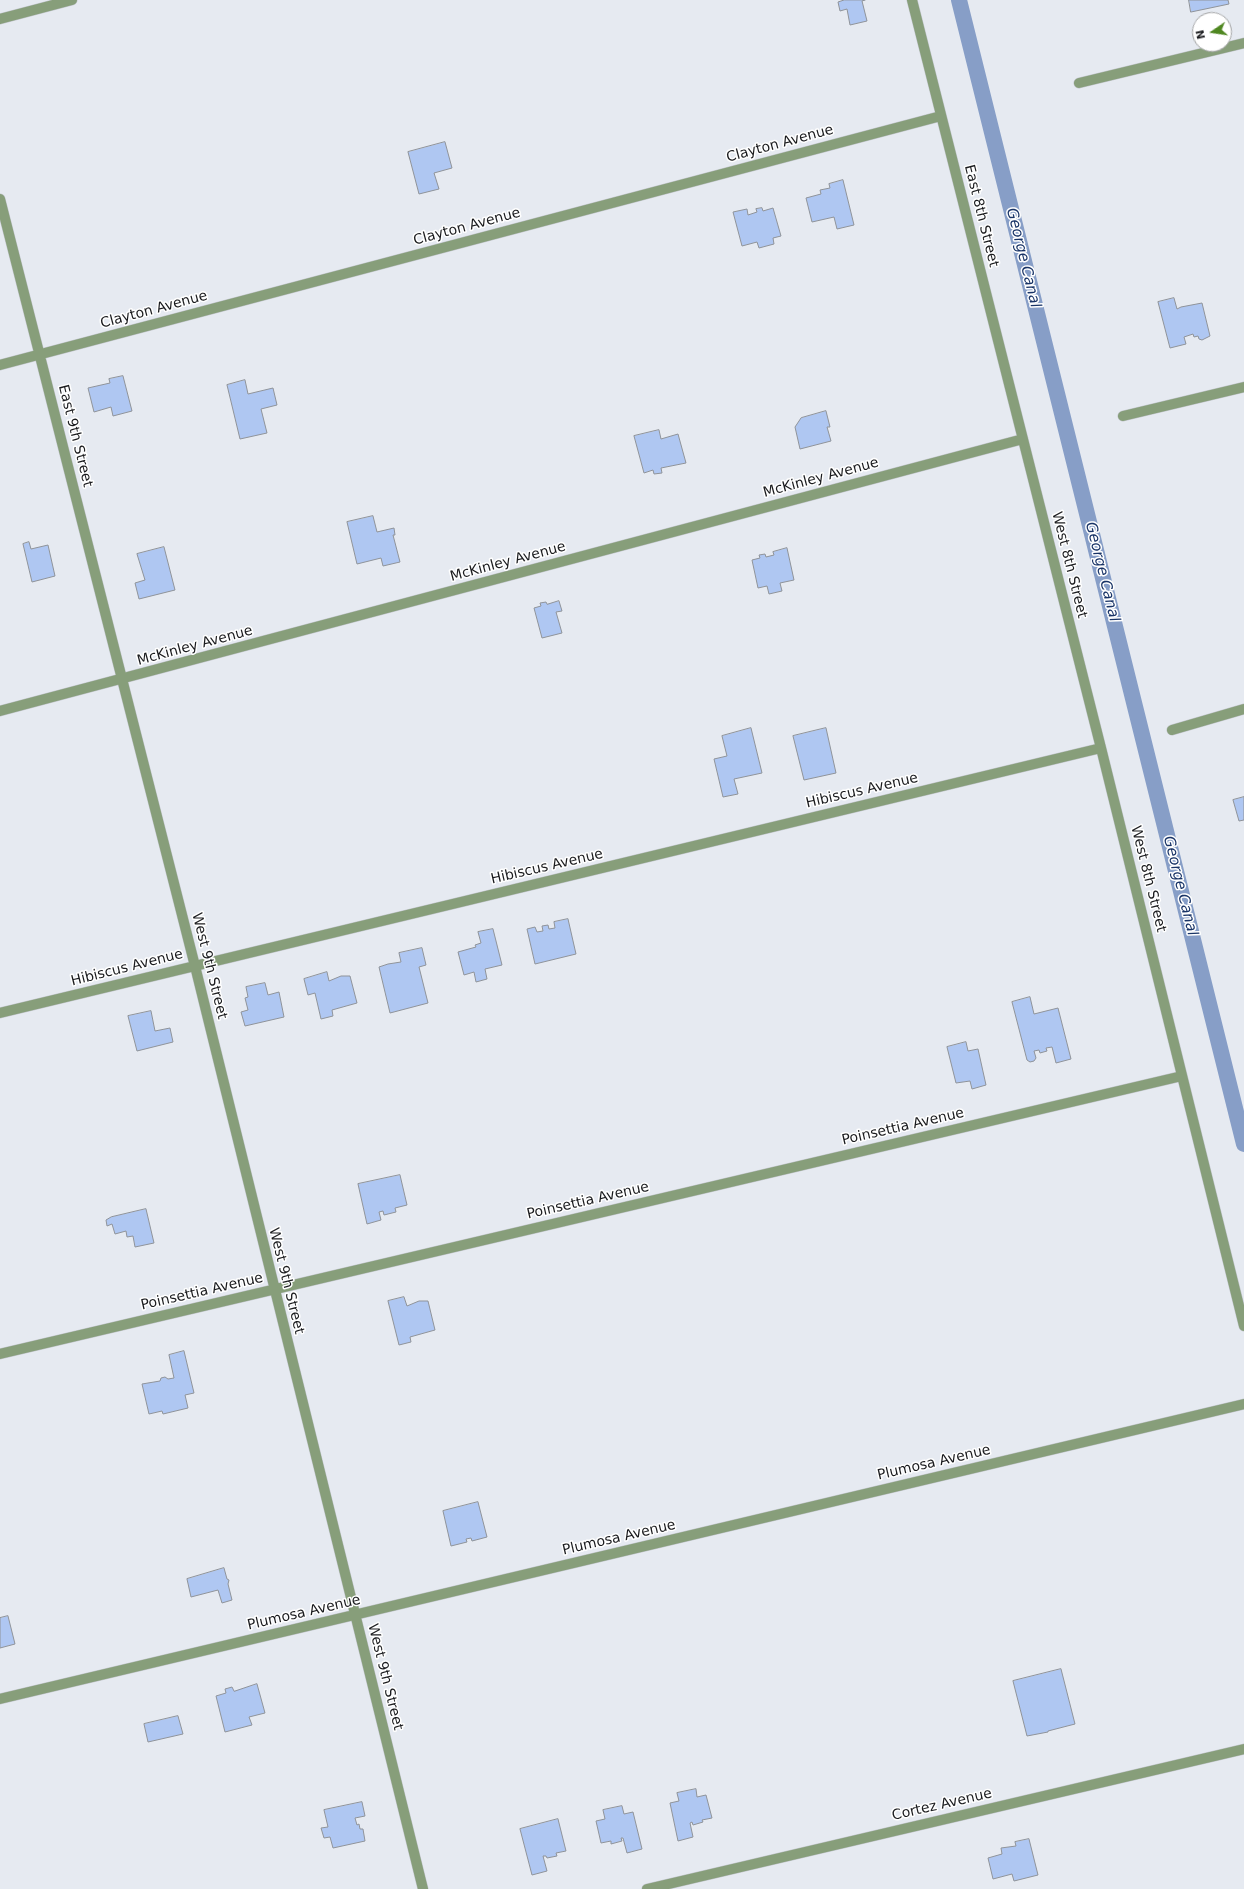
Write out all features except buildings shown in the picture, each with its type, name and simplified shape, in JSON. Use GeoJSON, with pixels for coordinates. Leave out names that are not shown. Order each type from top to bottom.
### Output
{"type":"FeatureCollection","features":[{"type":"Feature","properties":{"kind":"street"},"geometry":{"type":"LineString","coordinates":[[0,19],[72,0]]}},
{"type":"Feature","properties":{"kind":"street","name":"East 8th Street"},"geometry":{"type":"LineString","coordinates":[[912,0],[1023,439]]}},
{"type":"Feature","properties":{"kind":"street"},"geometry":{"type":"LineString","coordinates":[[1080,82],[1244,43]]}},
{"type":"Feature","properties":{"kind":"street","name":"Clayton Avenue"},"geometry":{"type":"LineString","coordinates":[[0,365],[941,116]]}},
{"type":"Feature","properties":{"kind":"street","name":"East 9th Street"},"geometry":{"type":"LineString","coordinates":[[0,199],[123,679]]}},
{"type":"Feature","properties":{"kind":"street"},"geometry":{"type":"LineString","coordinates":[[1123,416],[1244,387]]}},
{"type":"Feature","properties":{"kind":"street","name":"McKinley Avenue"},"geometry":{"type":"LineString","coordinates":[[0,711],[1023,439]]}},
{"type":"Feature","properties":{"kind":"street","name":"West 8th Street"},"geometry":{"type":"LineString","coordinates":[[1023,439],[1244,1326]]}},
{"type":"Feature","properties":{"kind":"street","name":"West 9th Street"},"geometry":{"type":"LineString","coordinates":[[123,679],[423,1889]]}},
{"type":"Feature","properties":{"kind":"street"},"geometry":{"type":"LineString","coordinates":[[1172,730],[1244,709]]}},
{"type":"Feature","properties":{"kind":"street","name":"Hibiscus Avenue"},"geometry":{"type":"LineString","coordinates":[[0,1013],[1101,748]]}},
{"type":"Feature","properties":{"kind":"street","name":"Poinsettia Avenue"},"geometry":{"type":"LineString","coordinates":[[0,1354],[1182,1076]]}},
{"type":"Feature","properties":{"kind":"street","name":"Plumosa Avenue"},"geometry":{"type":"LineString","coordinates":[[0,1699],[1244,1404]]}},
{"type":"Feature","properties":{"kind":"street","name":"Cortez Avenue"},"geometry":{"type":"LineString","coordinates":[[647,1889],[1244,1749]]}},
{"type":"Feature","properties":{"kind":"waterway","name":"George Canal"},"geometry":{"type":"LineString","coordinates":[[959,0],[1244,1144]]}}]}
